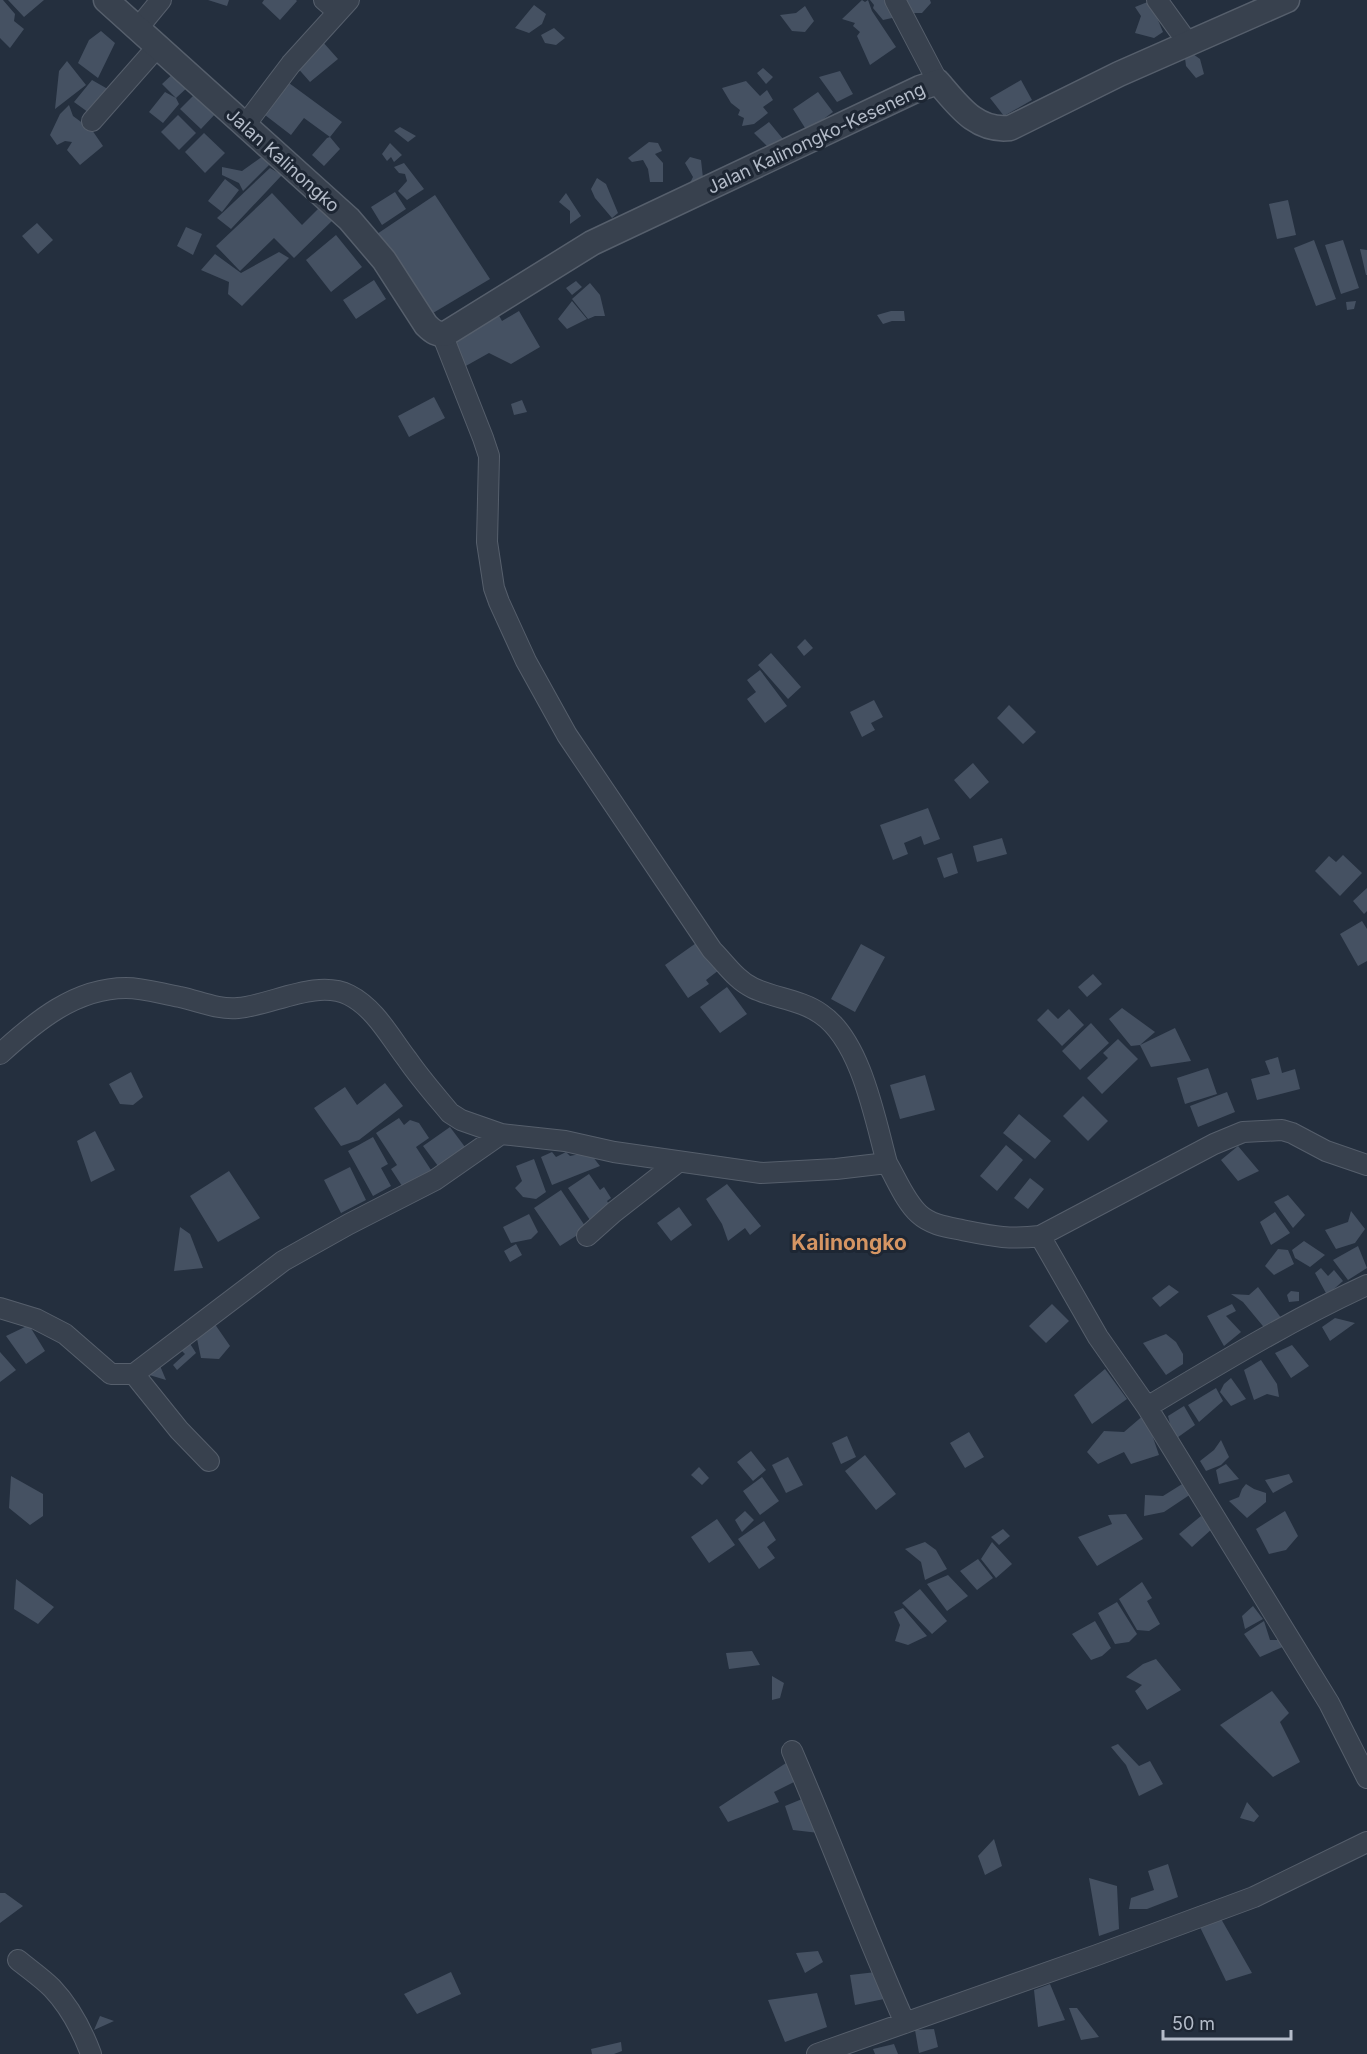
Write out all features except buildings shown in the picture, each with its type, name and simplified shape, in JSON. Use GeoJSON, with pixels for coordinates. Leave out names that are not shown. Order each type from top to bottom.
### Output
{"type":"FeatureCollection","features":[{"type":"Feature","properties":{"kind":"street","name":"Jalan Kalinongko"},"geometry":{"type":"LineString","coordinates":[[106,0],[349,219],[384,260],[426,325],[434,332],[442,334]]}},
{"type":"Feature","properties":{"kind":"street"},"geometry":{"type":"LineString","coordinates":[[138,28],[161,0]]}},
{"type":"Feature","properties":{"kind":"street"},"geometry":{"type":"LineString","coordinates":[[895,0],[938,82]]}},
{"type":"Feature","properties":{"kind":"street"},"geometry":{"type":"LineString","coordinates":[[1157,0],[1188,43]]}},
{"type":"Feature","properties":{"kind":"street","name":"Jalan Kalinongko-Keseneng"},"geometry":{"type":"LineString","coordinates":[[442,334],[592,243],[900,97],[938,82],[965,113],[976,121],[994,129],[1010,128],[1119,74],[1287,0]]}},
{"type":"Feature","properties":{"kind":"street"},"geometry":{"type":"LineString","coordinates":[[245,125],[337,4]]}},
{"type":"Feature","properties":{"kind":"street"},"geometry":{"type":"LineString","coordinates":[[92,121],[158,46]]}},
{"type":"Feature","properties":{"kind":"street"},"geometry":{"type":"LineString","coordinates":[[442,334],[489,456],[487,542],[490,566],[499,602],[526,661],[567,735],[712,950],[737,977],[750,987],[814,1010],[835,1025],[857,1063],[887,1163],[918,1213],[942,1227],[992,1237],[1019,1239],[1040,1236],[1214,1144],[1242,1132],[1272,1129],[1292,1133],[1326,1151],[1367,1165]]}},
{"type":"Feature","properties":{"kind":"street"},"geometry":{"type":"LineString","coordinates":[[0,1054],[30,1026],[66,1003],[95,992],[124,988],[135,989],[185,998],[218,1007],[238,1008],[319,989],[330,990],[350,995],[365,1006],[450,1113],[461,1120],[501,1134],[565,1141],[614,1152],[761,1173],[836,1169],[887,1163]]}},
{"type":"Feature","properties":{"kind":"street"},"geometry":{"type":"LineString","coordinates":[[0,1308],[36,1319],[65,1334],[111,1374],[134,1374],[283,1261],[435,1180],[501,1134]]}},
{"type":"Feature","properties":{"kind":"street"},"geometry":{"type":"LineString","coordinates":[[587,1236],[678,1162]]}},
{"type":"Feature","properties":{"kind":"street"},"geometry":{"type":"LineString","coordinates":[[1040,1236],[1098,1337],[1147,1407],[1329,1703],[1367,1778]]}},
{"type":"Feature","properties":{"kind":"street"},"geometry":{"type":"LineString","coordinates":[[1147,1407],[1242,1350],[1367,1285]]}},
{"type":"Feature","properties":{"kind":"street"},"geometry":{"type":"LineString","coordinates":[[134,1374],[179,1430],[209,1461]]}},
{"type":"Feature","properties":{"kind":"street"},"geometry":{"type":"LineString","coordinates":[[792,1750],[820,1815],[866,1935],[905,2023]]}},
{"type":"Feature","properties":{"kind":"street"},"geometry":{"type":"LineString","coordinates":[[817,2054],[1098,1955],[1254,1897],[1367,1842]]}},
{"type":"Feature","properties":{"kind":"street"},"geometry":{"type":"LineString","coordinates":[[18,1960],[52,1988],[80,2028],[91,2054]]}},
{"type":"Feature","properties":{"kind":"district","name":"Kalinongko"},"geometry":{"type":"Point","coordinates":[849,1242]}}]}
